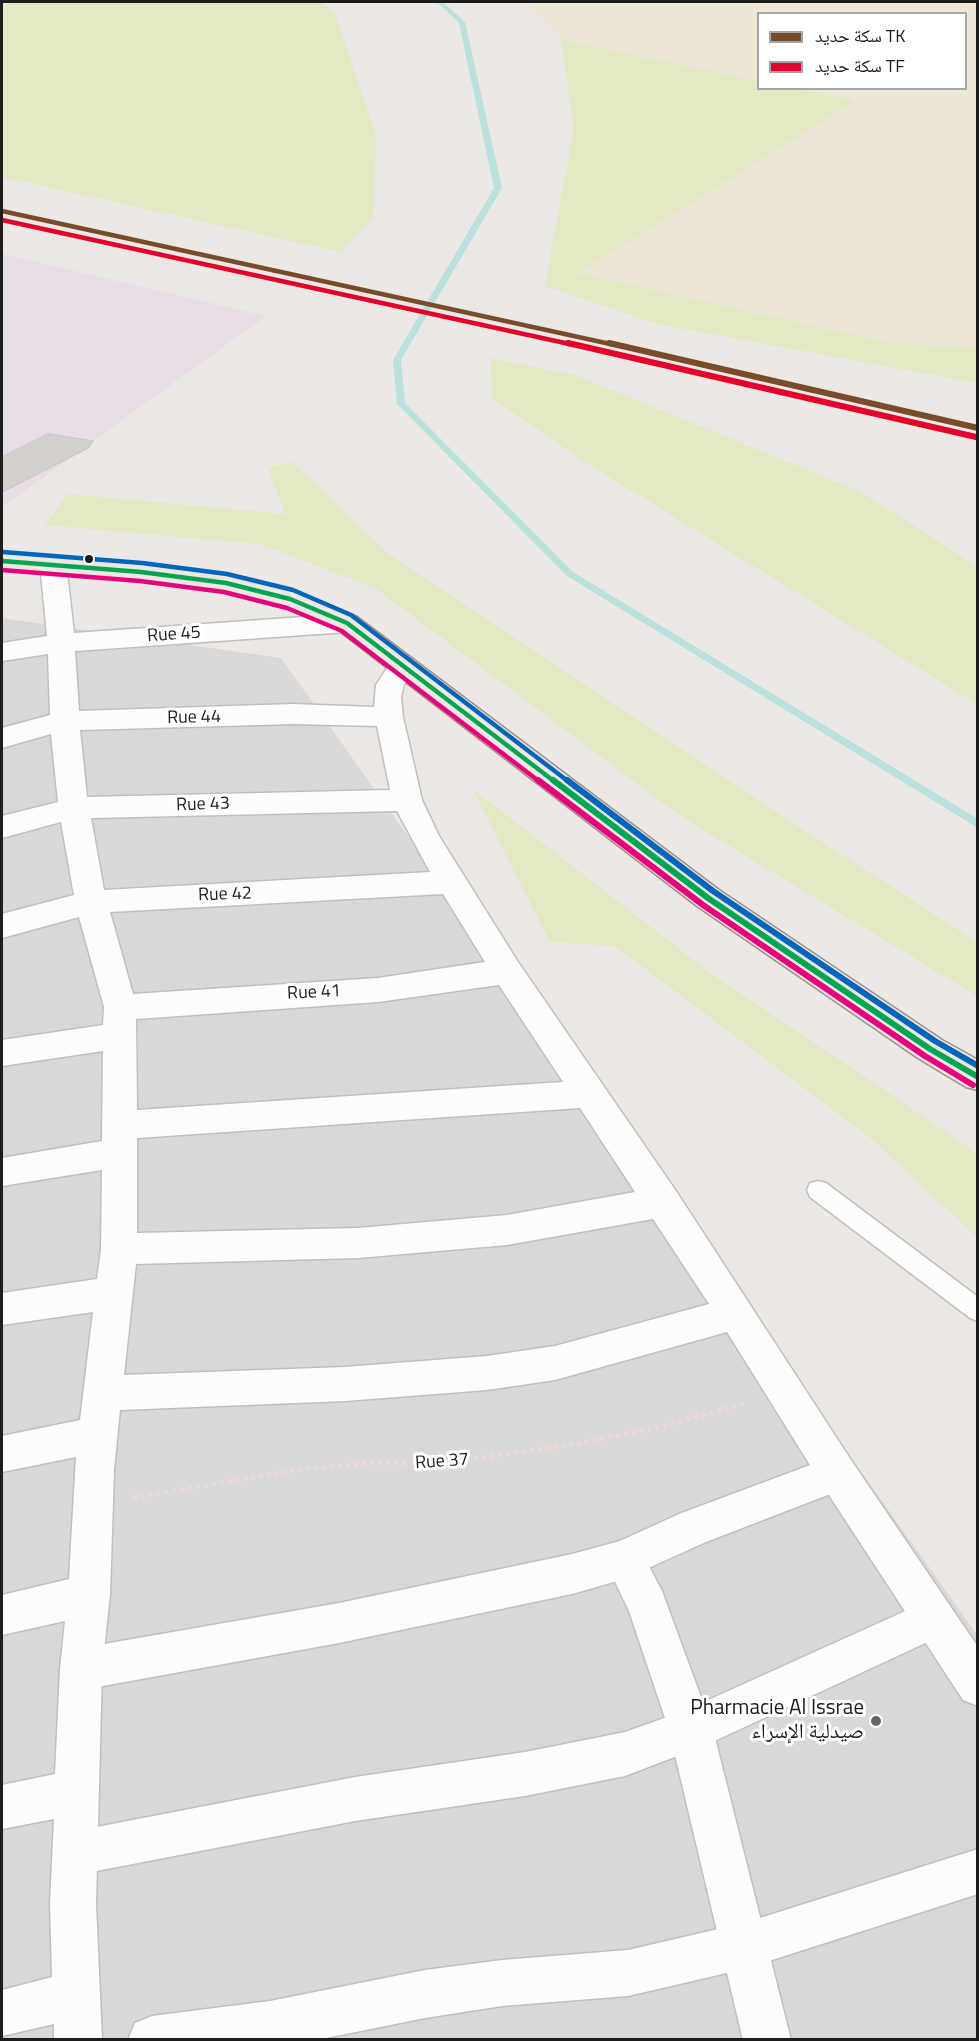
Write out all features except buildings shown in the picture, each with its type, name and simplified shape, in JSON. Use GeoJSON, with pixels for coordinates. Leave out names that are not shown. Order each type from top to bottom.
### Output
{"type":"FeatureCollection","features":[{"type":"Feature","properties":{"kind":"main road"},"geometry":{"type":"LineString","coordinates":[[2,561],[226,582],[290,599],[347,623],[708,898],[930,1049],[978,1077]]}},
{"type":"Feature","properties":{"kind":"street"},"geometry":{"type":"LineString","coordinates":[[2,2013],[78,2017],[73,1904],[81,1669],[89,1595],[98,1435],[105,1393],[119,1250],[120,1021],[91,902],[74,808],[64,721],[61,643],[53,564]]}},
{"type":"Feature","properties":{"kind":"street","name":"Rue 45"},"geometry":{"type":"LineString","coordinates":[[2,652],[61,643],[347,623]]}},
{"type":"Feature","properties":{"kind":"street"},"geometry":{"type":"LineString","coordinates":[[403,665],[390,684],[387,697],[389,717],[407,800],[451,882],[507,971],[736,1312],[837,1473],[978,1685]]}},
{"type":"Feature","properties":{"kind":"street","name":"Rue 44"},"geometry":{"type":"LineString","coordinates":[[2,738],[64,721],[293,714],[389,717]]}},
{"type":"Feature","properties":{"kind":"street","name":"Rue 43"},"geometry":{"type":"LineString","coordinates":[[2,827],[74,808],[407,800]]}},
{"type":"Feature","properties":{"kind":"street","name":"Rue 42"},"geometry":{"type":"LineString","coordinates":[[2,926],[91,902],[451,882]]}},
{"type":"Feature","properties":{"kind":"street","name":"Rue 41"},"geometry":{"type":"LineString","coordinates":[[2,1053],[120,1021],[378,990],[507,971]]}},
{"type":"Feature","properties":{"kind":"street"},"geometry":{"type":"LineString","coordinates":[[2,1172],[121,1139],[251,1118],[590,1094]]}},
{"type":"Feature","properties":{"kind":"street"},"geometry":{"type":"LineString","coordinates":[[119,1250],[358,1242],[507,1230],[663,1202]]}},
{"type":"Feature","properties":{"kind":"street"},"geometry":{"type":"LineString","coordinates":[[2,1309],[114,1293]]}},
{"type":"Feature","properties":{"kind":"street"},"geometry":{"type":"LineString","coordinates":[[105,1393],[334,1384],[487,1372],[555,1363],[736,1312]]}},
{"type":"Feature","properties":{"kind":"street"},"geometry":{"type":"LineString","coordinates":[[2,1454],[98,1435]]}},
{"type":"Feature","properties":{"kind":"street"},"geometry":{"type":"LineString","coordinates":[[81,1669],[339,1623],[572,1574],[624,1559],[693,1528],[837,1473]]}},
{"type":"Feature","properties":{"kind":"street"},"geometry":{"type":"LineString","coordinates":[[624,1559],[648,1605],[691,1730],[767,2040]]}},
{"type":"Feature","properties":{"kind":"street"},"geometry":{"type":"LineString","coordinates":[[2,1615],[89,1595]]}},
{"type":"Feature","properties":{"kind":"street"},"geometry":{"type":"LineString","coordinates":[[76,1853],[355,1799],[525,1774],[625,1754],[691,1730],[934,1618]]}},
{"type":"Feature","properties":{"kind":"street"},"geometry":{"type":"LineString","coordinates":[[2,1807],[77,1792]]}},
{"type":"Feature","properties":{"kind":"street"},"geometry":{"type":"LineString","coordinates":[[152,2040],[270,2025],[425,1994],[502,1983],[628,1972],[744,1946],[978,1871]]}},
{"type":"Feature","properties":{"kind":"lane"},"geometry":{"type":"LineString","coordinates":[[818,1190],[978,1311]]}},
{"type":"Feature","properties":{"kind":"path","name":"Rue 37"},"geometry":{"type":"LineString","coordinates":[[94,1504],[297,1470],[372,1463],[434,1464],[569,1445],[660,1427],[785,1392]]}},
{"type":"Feature","properties":{"kind":"shaded area"},"geometry":{"type":"Polygon","coordinates":[[[524,2],[977,2],[977,347],[894,344],[577,272],[854,101],[801,90],[967,90],[967,12],[757,12],[757,81],[561,40],[524,2]]]}},
{"type":"Feature","properties":{"kind":"shaded area"},"geometry":{"type":"Polygon","coordinates":[[[2,254],[266,316],[2,507],[2,254]]]}},
{"type":"Feature","properties":{"kind":"shaded area"},"geometry":{"type":"Polygon","coordinates":[[[2,618],[281,658],[978,1636],[977,2039],[2,2040],[2,618]]]}},
{"type":"Feature","properties":{"kind":"green space"},"geometry":{"type":"Polygon","coordinates":[[[2,2],[323,2],[335,15],[376,135],[373,218],[340,252],[2,177],[2,2]]]}},
{"type":"Feature","properties":{"kind":"green space"},"geometry":{"type":"Polygon","coordinates":[[[561,40],[757,81],[757,90],[801,90],[855,101],[578,273],[894,344],[977,347],[977,383],[657,324],[545,286],[574,128],[561,40]]]}},
{"type":"Feature","properties":{"kind":"green space"},"geometry":{"type":"Polygon","coordinates":[[[491,358],[575,375],[861,492],[977,566],[977,704],[582,460],[492,398],[491,358]]]}},
{"type":"Feature","properties":{"kind":"green space"},"geometry":{"type":"Polygon","coordinates":[[[292,462],[387,553],[977,942],[977,996],[682,817],[375,588],[260,544],[45,525],[68,494],[285,514],[268,467],[292,462]]]}},
{"type":"Feature","properties":{"kind":"green space"},"geometry":{"type":"Polygon","coordinates":[[[473,789],[710,973],[977,1153],[977,1237],[872,1139],[615,946],[550,942],[473,789]]]}},
{"type":"Feature","properties":{"kind":"waterway"},"geometry":{"type":"LineString","coordinates":[[440,2],[462,22],[498,188],[397,360],[401,404],[570,574],[978,824]]}},
{"type":"Feature","properties":{"kind":"rail line","name":"TK"},"geometry":{"type":"LineString","coordinates":[[2,211],[530,325],[978,428]]}},
{"type":"Feature","properties":{"kind":"rail line","name":"TF"},"geometry":{"type":"LineString","coordinates":[[2,220],[528,334],[976,437]]}},
{"type":"Feature","properties":{"kind":"transit line"},"geometry":{"type":"LineString","coordinates":[[3,552],[142,563],[227,574],[293,590],[351,615],[713,891],[935,1041],[978,1066]]}},
{"type":"Feature","properties":{"kind":"transit line"},"geometry":{"type":"LineString","coordinates":[[2,561],[141,572],[226,583],[290,599],[347,623],[708,898],[930,1049],[978,1077]]}},
{"type":"Feature","properties":{"kind":"transit line"},"geometry":{"type":"LineString","coordinates":[[2,570],[140,581],[224,592],[287,608],[342,631],[703,905],[925,1056],[973,1085]]}},
{"type":"Feature","properties":{"kind":"place","name":"Pharmacie Al Issrae صيدلية الإسراء"},"geometry":{"type":"Point","coordinates":[876,1721]}}]}
